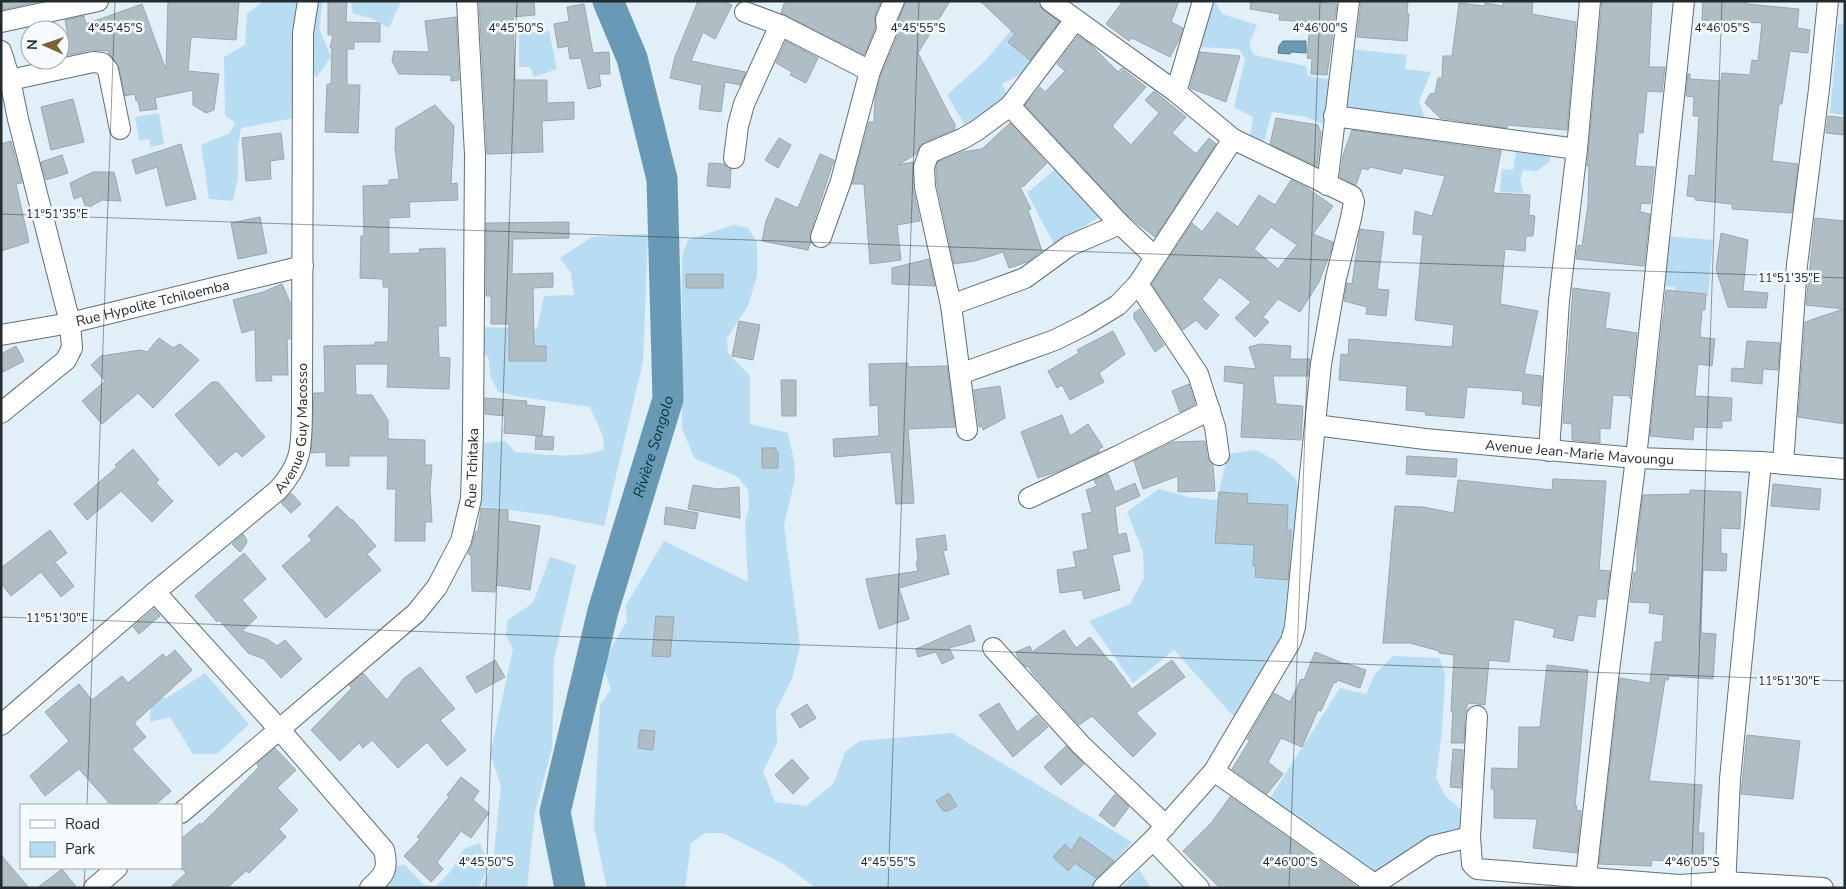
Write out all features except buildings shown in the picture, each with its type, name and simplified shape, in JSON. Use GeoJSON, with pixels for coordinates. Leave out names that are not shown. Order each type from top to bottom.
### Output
{"type":"FeatureCollection","features":[{"type":"Feature","properties":{"kind":"street"},"geometry":{"type":"LineString","coordinates":[[1,22],[98,1]]}},
{"type":"Feature","properties":{"kind":"street","name":"Avenue Guy Macosso"},"geometry":{"type":"LineString","coordinates":[[1,725],[155,592],[278,490],[290,476],[298,462],[302,409],[303,33],[308,1]]}},
{"type":"Feature","properties":{"kind":"street","name":"Rue Tchitaka"},"geometry":{"type":"LineString","coordinates":[[182,812],[416,613],[437,587],[461,541],[470,499],[473,434],[475,155],[467,1]]}},
{"type":"Feature","properties":{"kind":"street"},"geometry":{"type":"LineString","coordinates":[[821,237],[841,181],[870,71],[887,30],[886,19],[894,1]]}},
{"type":"Feature","properties":{"kind":"street"},"geometry":{"type":"LineString","coordinates":[[1050,1],[1176,92],[1233,139],[1327,185],[1346,192],[1352,196],[1354,202],[1352,218],[1336,278],[1321,364],[1295,628],[1291,641],[1214,771],[1153,840],[1103,888]]}},
{"type":"Feature","properties":{"kind":"street"},"geometry":{"type":"LineString","coordinates":[[1176,92],[1203,1]]}},
{"type":"Feature","properties":{"kind":"street"},"geometry":{"type":"LineString","coordinates":[[1327,185],[1349,1]]}},
{"type":"Feature","properties":{"kind":"street"},"geometry":{"type":"LineString","coordinates":[[1549,451],[1559,301],[1577,149],[1590,1]]}},
{"type":"Feature","properties":{"kind":"street"},"geometry":{"type":"LineString","coordinates":[[1586,877],[1609,669],[1636,458],[1684,1]]}},
{"type":"Feature","properties":{"kind":"street"},"geometry":{"type":"LineString","coordinates":[[1783,464],[1797,265],[1828,1]]}},
{"type":"Feature","properties":{"kind":"street"},"geometry":{"type":"LineString","coordinates":[[745,12],[780,25],[870,71]]}},
{"type":"Feature","properties":{"kind":"street"},"geometry":{"type":"LineString","coordinates":[[967,430],[951,305],[929,209],[924,167],[929,153],[976,131],[1010,106],[1075,20]]}},
{"type":"Feature","properties":{"kind":"street"},"geometry":{"type":"LineString","coordinates":[[734,158],[738,126],[744,104],[780,25]]}},
{"type":"Feature","properties":{"kind":"street"},"geometry":{"type":"LineString","coordinates":[[1,51],[10,80],[10,121],[70,323],[72,348],[66,360],[1,413]]}},
{"type":"Feature","properties":{"kind":"street"},"geometry":{"type":"LineString","coordinates":[[10,80],[93,62],[102,63],[108,70],[120,129]]}},
{"type":"Feature","properties":{"kind":"street"},"geometry":{"type":"LineString","coordinates":[[1010,106],[1120,224],[1155,258]]}},
{"type":"Feature","properties":{"kind":"street"},"geometry":{"type":"LineString","coordinates":[[1334,116],[1577,149]]}},
{"type":"Feature","properties":{"kind":"street"},"geometry":{"type":"LineString","coordinates":[[960,374],[1055,340],[1087,324],[1118,305],[1138,284],[1233,139]]}},
{"type":"Feature","properties":{"kind":"street"},"geometry":{"type":"LineString","coordinates":[[951,305],[1025,278],[1069,246],[1120,224]]}},
{"type":"Feature","properties":{"kind":"street","name":"Rue Hypolite Tchiloemba"},"geometry":{"type":"LineString","coordinates":[[1,335],[70,323],[303,266]]}},
{"type":"Feature","properties":{"kind":"street"},"geometry":{"type":"LineString","coordinates":[[1138,284],[1198,374],[1215,427],[1219,455]]}},
{"type":"Feature","properties":{"kind":"street"},"geometry":{"type":"LineString","coordinates":[[1029,498],[1210,410]]}},
{"type":"Feature","properties":{"kind":"street","name":"Avenue Jean-Marie Mavoungu"},"geometry":{"type":"LineString","coordinates":[[1315,425],[1425,439],[1549,451],[1636,458],[1761,462],[1845,469]]}},
{"type":"Feature","properties":{"kind":"street"},"geometry":{"type":"LineString","coordinates":[[1725,885],[1730,779],[1761,462]]}},
{"type":"Feature","properties":{"kind":"street"},"geometry":{"type":"LineString","coordinates":[[155,592],[279,729],[384,850],[387,862],[383,875],[370,888]]}},
{"type":"Feature","properties":{"kind":"street"},"geometry":{"type":"LineString","coordinates":[[993,648],[1081,745],[1166,826]]}},
{"type":"Feature","properties":{"kind":"street"},"geometry":{"type":"LineString","coordinates":[[1477,716],[1470,837],[1472,864],[1476,869],[1524,880],[1586,877],[1680,885],[1822,888]]}},
{"type":"Feature","properties":{"kind":"street"},"geometry":{"type":"LineString","coordinates":[[1214,771],[1371,886],[1433,846],[1470,837]]}},
{"type":"Feature","properties":{"kind":"street"},"geometry":{"type":"LineString","coordinates":[[1153,840],[1199,888]]}},
{"type":"Feature","properties":{"kind":"street"},"geometry":{"type":"LineString","coordinates":[[94,888],[116,869]]}},
{"type":"Feature","properties":{"kind":"green space"},"geometry":{"type":"Polygon","coordinates":[[[264,1],[323,1],[319,28],[331,57],[317,77],[292,66],[294,118],[241,128],[238,146],[238,176],[233,201],[209,199],[201,145],[230,133],[235,122],[225,116],[224,57],[245,45],[247,14],[264,1]]]}},
{"type":"Feature","properties":{"kind":"green space"},"geometry":{"type":"Polygon","coordinates":[[[351,1],[401,1],[389,28],[370,18],[353,13],[351,1]]]}},
{"type":"Feature","properties":{"kind":"green space"},"geometry":{"type":"Polygon","coordinates":[[[1035,1],[1038,1],[1068,22],[1029,70],[1002,84],[1009,100],[968,130],[947,95],[987,59],[1035,1]]]}},
{"type":"Feature","properties":{"kind":"green space"},"geometry":{"type":"Polygon","coordinates":[[[1212,1],[1215,1],[1222,14],[1257,25],[1249,45],[1254,55],[1306,66],[1308,76],[1326,79],[1336,76],[1328,126],[1306,117],[1272,112],[1264,142],[1250,137],[1253,117],[1234,107],[1245,59],[1239,49],[1198,47],[1212,1]]]}},
{"type":"Feature","properties":{"kind":"green space"},"geometry":{"type":"Polygon","coordinates":[[[1838,24],[1845,25],[1845,115],[1830,113],[1838,24]]]}},
{"type":"Feature","properties":{"kind":"green space"},"geometry":{"type":"Polygon","coordinates":[[[549,31],[557,69],[534,77],[530,67],[519,67],[519,33],[549,31]]]}},
{"type":"Feature","properties":{"kind":"green space"},"geometry":{"type":"Polygon","coordinates":[[[1350,49],[1407,55],[1405,69],[1431,72],[1419,101],[1426,122],[1347,112],[1350,49]]]}},
{"type":"Feature","properties":{"kind":"green space"},"geometry":{"type":"Polygon","coordinates":[[[159,113],[164,144],[151,147],[149,139],[139,140],[135,117],[159,113]]]}},
{"type":"Feature","properties":{"kind":"green space"},"geometry":{"type":"Polygon","coordinates":[[[1517,145],[1552,148],[1550,161],[1537,171],[1523,170],[1520,180],[1524,193],[1500,192],[1502,169],[1513,170],[1517,145]]]}},
{"type":"Feature","properties":{"kind":"green space"},"geometry":{"type":"Polygon","coordinates":[[[1059,166],[1103,214],[1055,246],[1027,193],[1059,166]]]}},
{"type":"Feature","properties":{"kind":"green space"},"geometry":{"type":"Polygon","coordinates":[[[733,225],[748,228],[757,242],[757,276],[748,306],[727,338],[728,353],[750,376],[750,424],[788,433],[794,461],[795,479],[784,525],[800,646],[792,679],[776,710],[777,743],[763,771],[775,802],[806,806],[834,783],[845,752],[860,741],[952,733],[1132,842],[1090,888],[816,888],[785,865],[723,833],[705,833],[691,843],[685,888],[607,888],[594,827],[600,705],[611,689],[602,664],[627,621],[626,605],[664,541],[748,582],[745,523],[749,507],[748,490],[738,477],[694,458],[682,428],[682,256],[688,240],[733,225]]]}},
{"type":"Feature","properties":{"kind":"green space"},"geometry":{"type":"Polygon","coordinates":[[[648,234],[643,362],[604,526],[548,515],[481,506],[479,444],[505,441],[515,452],[560,455],[583,454],[604,449],[603,436],[590,407],[499,392],[491,379],[488,356],[479,354],[482,327],[537,329],[544,296],[574,295],[571,273],[560,258],[592,237],[648,234]]]}},
{"type":"Feature","properties":{"kind":"green space"},"geometry":{"type":"Polygon","coordinates":[[[1666,236],[1713,240],[1708,296],[1675,293],[1675,287],[1662,286],[1666,236]]]}},
{"type":"Feature","properties":{"kind":"green space"},"geometry":{"type":"Polygon","coordinates":[[[1255,450],[1275,460],[1295,478],[1300,494],[1287,627],[1236,719],[1174,650],[1133,683],[1089,621],[1130,604],[1144,578],[1143,552],[1127,512],[1159,489],[1189,497],[1217,500],[1228,454],[1255,450]]]}},
{"type":"Feature","properties":{"kind":"green space"},"geometry":{"type":"Polygon","coordinates":[[[550,557],[576,565],[554,659],[552,748],[535,812],[527,888],[481,888],[493,863],[501,785],[490,755],[513,649],[506,635],[508,620],[533,603],[550,557]]]}},
{"type":"Feature","properties":{"kind":"green space"},"geometry":{"type":"Polygon","coordinates":[[[1393,656],[1439,658],[1444,670],[1442,731],[1436,778],[1445,796],[1460,809],[1463,831],[1370,877],[1270,798],[1340,688],[1366,694],[1375,674],[1393,656]]]}},
{"type":"Feature","properties":{"kind":"green space"},"geometry":{"type":"Polygon","coordinates":[[[205,673],[249,724],[217,754],[193,754],[170,717],[150,722],[152,696],[167,698],[205,673]]]}},
{"type":"Feature","properties":{"kind":"green space"},"geometry":{"type":"Polygon","coordinates":[[[480,843],[489,866],[478,888],[377,888],[392,866],[405,865],[424,885],[436,886],[451,871],[464,849],[480,843]]]}},
{"type":"Feature","properties":{"kind":"green space"},"geometry":{"type":"Polygon","coordinates":[[[1139,870],[1151,888],[1122,888],[1139,870]]]}},
{"type":"Feature","properties":{"kind":"shaded area"},"geometry":{"type":"Polygon","coordinates":[[[1283,41],[1306,41],[1306,53],[1278,53],[1279,46],[1283,41]]]}},
{"type":"Feature","properties":{"kind":"waterway","name":"Rivière Songolo"},"geometry":{"type":"LineString","coordinates":[[570,888],[555,812],[603,611],[668,399],[662,179],[632,58],[608,1]]}}]}
